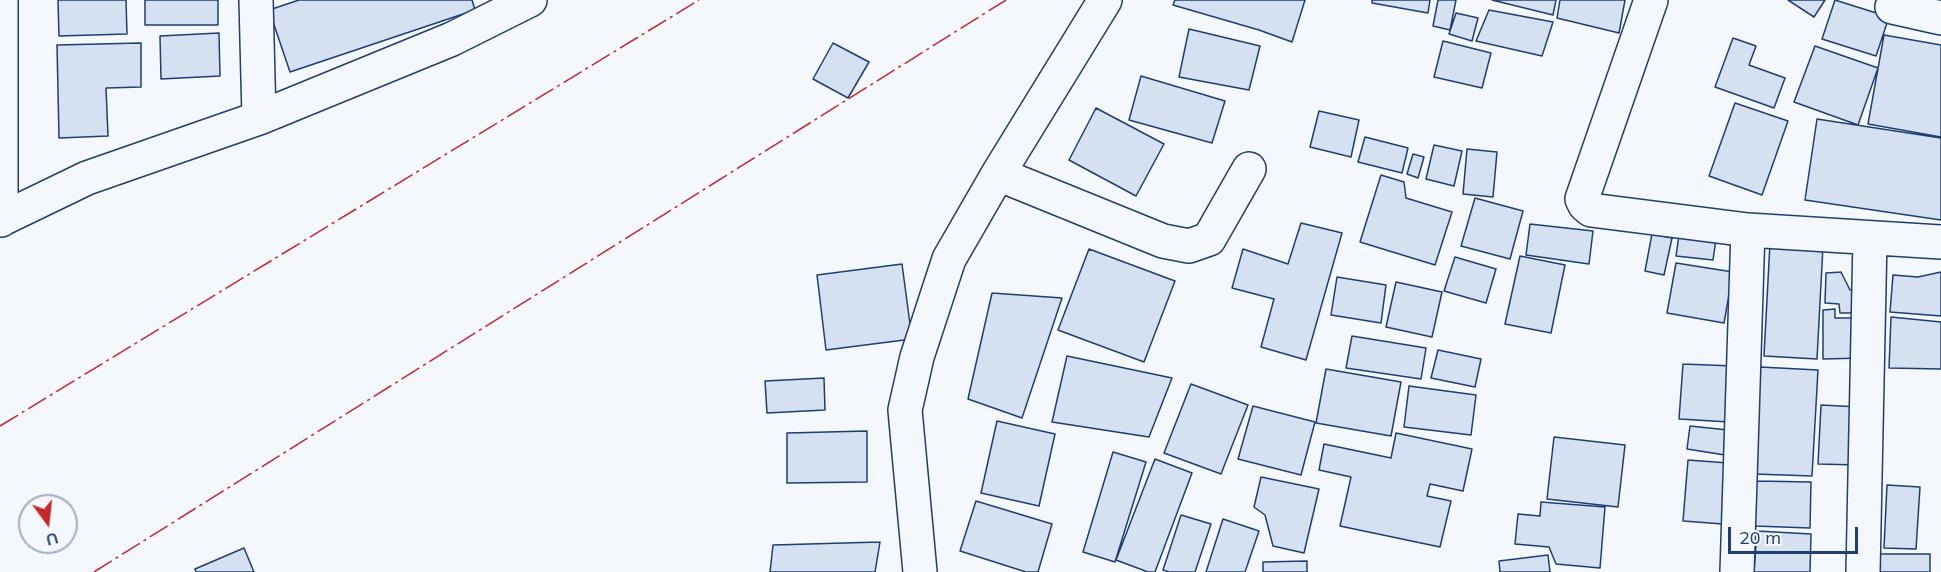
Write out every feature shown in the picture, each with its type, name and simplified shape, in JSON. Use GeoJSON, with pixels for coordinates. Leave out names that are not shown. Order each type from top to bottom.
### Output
{"type":"FeatureCollection","features":[{"type":"Feature","properties":{"kind":"street"},"geometry":{"type":"LineString","coordinates":[[1,0],[0,220],[87,178],[260,118],[452,39],[530,0]]}},
{"type":"Feature","properties":{"kind":"street"},"geometry":{"type":"LineString","coordinates":[[256,0],[260,118]]}},
{"type":"Feature","properties":{"kind":"street"},"geometry":{"type":"LineString","coordinates":[[920,572],[904,410],[917,357],[950,259],[998,174],[1105,0]]}},
{"type":"Feature","properties":{"kind":"street"},"geometry":{"type":"LineString","coordinates":[[1651,0],[1582,199],[1585,206],[1591,210],[1748,230],[1941,242]]}},
{"type":"Feature","properties":{"kind":"street"},"geometry":{"type":"LineString","coordinates":[[1892,7],[1941,18]]}},
{"type":"Feature","properties":{"kind":"street"},"geometry":{"type":"LineString","coordinates":[[998,174],[1163,241],[1189,246],[1209,239],[1248,169]]}},
{"type":"Feature","properties":{"kind":"street"},"geometry":{"type":"LineString","coordinates":[[1737,572],[1748,230]]}},
{"type":"Feature","properties":{"kind":"street"},"geometry":{"type":"LineString","coordinates":[[1863,572],[1870,238]]}},
{"type":"Feature","properties":{"kind":"building"},"geometry":{"type":"Polygon","coordinates":[[[58,0],[126,0],[127,34],[59,36],[58,0]]]}},
{"type":"Feature","properties":{"kind":"building"},"geometry":{"type":"Polygon","coordinates":[[[145,0],[218,0],[218,25],[145,25],[145,0]]]}},
{"type":"Feature","properties":{"kind":"building"},"geometry":{"type":"Polygon","coordinates":[[[299,0],[472,0],[475,10],[290,72],[269,10],[299,0]]]}},
{"type":"Feature","properties":{"kind":"building"},"geometry":{"type":"Polygon","coordinates":[[[1175,0],[1305,0],[1292,42],[1173,5],[1175,0]]]}},
{"type":"Feature","properties":{"kind":"building"},"geometry":{"type":"Polygon","coordinates":[[[1372,0],[1430,0],[1428,13],[1372,3],[1372,0]]]}},
{"type":"Feature","properties":{"kind":"building"},"geometry":{"type":"Polygon","coordinates":[[[1438,0],[1456,0],[1450,30],[1433,26],[1438,0]]]}},
{"type":"Feature","properties":{"kind":"building"},"geometry":{"type":"Polygon","coordinates":[[[1492,0],[1556,0],[1553,15],[1492,0]]]}},
{"type":"Feature","properties":{"kind":"building"},"geometry":{"type":"Polygon","coordinates":[[[1560,0],[1625,0],[1619,33],[1557,18],[1560,0]]]}},
{"type":"Feature","properties":{"kind":"building"},"geometry":{"type":"Polygon","coordinates":[[[1788,0],[1825,0],[1814,17],[1788,0]]]}},
{"type":"Feature","properties":{"kind":"building"},"geometry":{"type":"Polygon","coordinates":[[[1835,0],[1889,17],[1876,56],[1822,39],[1835,0]]]}},
{"type":"Feature","properties":{"kind":"building"},"geometry":{"type":"Polygon","coordinates":[[[1489,10],[1553,22],[1542,56],[1476,41],[1489,10]]]}},
{"type":"Feature","properties":{"kind":"building"},"geometry":{"type":"Polygon","coordinates":[[[1456,13],[1478,18],[1472,41],[1449,34],[1456,13]]]}},
{"type":"Feature","properties":{"kind":"building"},"geometry":{"type":"Polygon","coordinates":[[[1189,29],[1260,46],[1249,90],[1179,77],[1189,29]]]}},
{"type":"Feature","properties":{"kind":"building"},"geometry":{"type":"Polygon","coordinates":[[[219,33],[220,76],[161,79],[160,36],[219,33]]]}},
{"type":"Feature","properties":{"kind":"building"},"geometry":{"type":"Polygon","coordinates":[[[1884,35],[1941,45],[1941,137],[1868,124],[1884,35]]]}},
{"type":"Feature","properties":{"kind":"building"},"geometry":{"type":"Polygon","coordinates":[[[1733,38],[1756,46],[1749,65],[1785,78],[1774,108],[1715,87],[1733,38]]]}},
{"type":"Feature","properties":{"kind":"building"},"geometry":{"type":"Polygon","coordinates":[[[1443,41],[1491,53],[1482,88],[1434,77],[1443,41]]]}},
{"type":"Feature","properties":{"kind":"building"},"geometry":{"type":"Polygon","coordinates":[[[141,43],[141,87],[106,88],[108,136],[59,138],[57,45],[141,43]]]}},
{"type":"Feature","properties":{"kind":"building"},"geometry":{"type":"Polygon","coordinates":[[[833,43],[869,62],[848,98],[813,79],[833,43]]]}},
{"type":"Feature","properties":{"kind":"building"},"geometry":{"type":"Polygon","coordinates":[[[1815,46],[1878,68],[1858,125],[1794,102],[1815,46]]]}},
{"type":"Feature","properties":{"kind":"building"},"geometry":{"type":"Polygon","coordinates":[[[1141,76],[1225,101],[1212,143],[1129,120],[1141,76]]]}},
{"type":"Feature","properties":{"kind":"building"},"geometry":{"type":"Polygon","coordinates":[[[1735,103],[1788,121],[1762,195],[1709,176],[1735,103]]]}},
{"type":"Feature","properties":{"kind":"building"},"geometry":{"type":"Polygon","coordinates":[[[1096,108],[1164,144],[1136,196],[1069,160],[1096,108]]]}},
{"type":"Feature","properties":{"kind":"building"},"geometry":{"type":"Polygon","coordinates":[[[1319,111],[1359,120],[1351,157],[1310,147],[1319,111]]]}},
{"type":"Feature","properties":{"kind":"building"},"geometry":{"type":"Polygon","coordinates":[[[1817,119],[1941,138],[1941,220],[1805,200],[1817,119]]]}},
{"type":"Feature","properties":{"kind":"building"},"geometry":{"type":"Polygon","coordinates":[[[1365,137],[1408,148],[1402,173],[1358,162],[1365,137]]]}},
{"type":"Feature","properties":{"kind":"building"},"geometry":{"type":"Polygon","coordinates":[[[1434,145],[1462,151],[1454,186],[1426,179],[1434,145]]]}},
{"type":"Feature","properties":{"kind":"building"},"geometry":{"type":"Polygon","coordinates":[[[1467,149],[1497,152],[1493,197],[1463,194],[1467,149]]]}},
{"type":"Feature","properties":{"kind":"building"},"geometry":{"type":"Polygon","coordinates":[[[1413,154],[1424,157],[1418,178],[1407,174],[1413,154]]]}},
{"type":"Feature","properties":{"kind":"building"},"geometry":{"type":"Polygon","coordinates":[[[1381,175],[1404,182],[1406,198],[1452,212],[1435,265],[1360,242],[1381,175]]]}},
{"type":"Feature","properties":{"kind":"building"},"geometry":{"type":"Polygon","coordinates":[[[1475,198],[1523,211],[1510,259],[1461,246],[1475,198]]]}},
{"type":"Feature","properties":{"kind":"building"},"geometry":{"type":"Polygon","coordinates":[[[1301,223],[1342,233],[1306,360],[1261,347],[1274,299],[1232,288],[1243,249],[1288,264],[1301,223]]]}},
{"type":"Feature","properties":{"kind":"building"},"geometry":{"type":"Polygon","coordinates":[[[1530,224],[1593,231],[1589,264],[1526,255],[1530,224]]]}},
{"type":"Feature","properties":{"kind":"building"},"geometry":{"type":"Polygon","coordinates":[[[1652,234],[1672,238],[1664,275],[1645,271],[1652,234]]]}},
{"type":"Feature","properties":{"kind":"building"},"geometry":{"type":"Polygon","coordinates":[[[1679,235],[1716,239],[1713,260],[1676,256],[1679,235]]]}},
{"type":"Feature","properties":{"kind":"building"},"geometry":{"type":"Polygon","coordinates":[[[1770,243],[1823,246],[1817,359],[1764,356],[1770,243]]]}},
{"type":"Feature","properties":{"kind":"building"},"geometry":{"type":"Polygon","coordinates":[[[1089,249],[1175,281],[1144,362],[1058,330],[1089,249]]]}},
{"type":"Feature","properties":{"kind":"building"},"geometry":{"type":"Polygon","coordinates":[[[1520,256],[1565,265],[1551,333],[1505,324],[1520,256]]]}},
{"type":"Feature","properties":{"kind":"building"},"geometry":{"type":"Polygon","coordinates":[[[1455,257],[1496,269],[1486,303],[1444,291],[1455,257]]]}},
{"type":"Feature","properties":{"kind":"building"},"geometry":{"type":"Polygon","coordinates":[[[1676,263],[1733,272],[1724,323],[1667,313],[1676,263]]]}},
{"type":"Feature","properties":{"kind":"building"},"geometry":{"type":"Polygon","coordinates":[[[902,264],[912,339],[826,350],[817,275],[902,264]]]}},
{"type":"Feature","properties":{"kind":"building"},"geometry":{"type":"Polygon","coordinates":[[[1841,272],[1850,290],[1864,290],[1863,313],[1840,313],[1839,304],[1825,303],[1826,273],[1841,272]]]}},
{"type":"Feature","properties":{"kind":"building"},"geometry":{"type":"Polygon","coordinates":[[[1941,272],[1941,316],[1890,312],[1893,275],[1918,277],[1941,272]]]}},
{"type":"Feature","properties":{"kind":"building"},"geometry":{"type":"Polygon","coordinates":[[[1337,277],[1386,285],[1381,323],[1331,315],[1337,277]]]}},
{"type":"Feature","properties":{"kind":"building"},"geometry":{"type":"Polygon","coordinates":[[[1396,282],[1442,292],[1432,337],[1386,327],[1396,282]]]}},
{"type":"Feature","properties":{"kind":"building"},"geometry":{"type":"Polygon","coordinates":[[[992,293],[1062,298],[1022,418],[968,399],[992,293]]]}},
{"type":"Feature","properties":{"kind":"building"},"geometry":{"type":"Polygon","coordinates":[[[1835,309],[1835,318],[1863,318],[1863,358],[1823,359],[1823,310],[1835,309]]]}},
{"type":"Feature","properties":{"kind":"building"},"geometry":{"type":"Polygon","coordinates":[[[1891,317],[1941,322],[1941,369],[1889,368],[1891,317]]]}},
{"type":"Feature","properties":{"kind":"building"},"geometry":{"type":"Polygon","coordinates":[[[1352,336],[1426,348],[1421,379],[1346,368],[1352,336]]]}},
{"type":"Feature","properties":{"kind":"building"},"geometry":{"type":"Polygon","coordinates":[[[1438,350],[1481,359],[1475,387],[1431,378],[1438,350]]]}},
{"type":"Feature","properties":{"kind":"building"},"geometry":{"type":"Polygon","coordinates":[[[1067,356],[1172,378],[1149,437],[1052,422],[1067,356]]]}},
{"type":"Feature","properties":{"kind":"building"},"geometry":{"type":"Polygon","coordinates":[[[1683,364],[1734,366],[1729,422],[1679,419],[1683,364]]]}},
{"type":"Feature","properties":{"kind":"building"},"geometry":{"type":"Polygon","coordinates":[[[1760,367],[1818,370],[1812,476],[1755,474],[1760,367]]]}},
{"type":"Feature","properties":{"kind":"building"},"geometry":{"type":"Polygon","coordinates":[[[1326,369],[1401,382],[1391,436],[1316,423],[1326,369]]]}},
{"type":"Feature","properties":{"kind":"building"},"geometry":{"type":"Polygon","coordinates":[[[824,378],[825,410],[767,413],[765,381],[824,378]]]}},
{"type":"Feature","properties":{"kind":"building"},"geometry":{"type":"Polygon","coordinates":[[[1191,384],[1248,405],[1221,474],[1164,453],[1191,384]]]}},
{"type":"Feature","properties":{"kind":"building"},"geometry":{"type":"Polygon","coordinates":[[[1409,386],[1476,395],[1471,435],[1404,427],[1409,386]]]}},
{"type":"Feature","properties":{"kind":"building"},"geometry":{"type":"Polygon","coordinates":[[[1821,405],[1860,407],[1858,465],[1818,464],[1821,405]]]}},
{"type":"Feature","properties":{"kind":"building"},"geometry":{"type":"Polygon","coordinates":[[[1253,406],[1315,422],[1301,475],[1238,459],[1253,406]]]}},
{"type":"Feature","properties":{"kind":"building"},"geometry":{"type":"Polygon","coordinates":[[[997,421],[1055,434],[1039,506],[981,493],[997,421]]]}},
{"type":"Feature","properties":{"kind":"building"},"geometry":{"type":"Polygon","coordinates":[[[1690,426],[1728,430],[1725,455],[1687,449],[1690,426]]]}},
{"type":"Feature","properties":{"kind":"building"},"geometry":{"type":"Polygon","coordinates":[[[867,431],[867,482],[787,483],[787,433],[867,431]]]}},
{"type":"Feature","properties":{"kind":"building"},"geometry":{"type":"Polygon","coordinates":[[[1396,433],[1472,449],[1463,491],[1430,484],[1427,496],[1451,501],[1440,547],[1340,526],[1351,477],[1319,470],[1324,444],[1391,458],[1396,433]]]}},
{"type":"Feature","properties":{"kind":"building"},"geometry":{"type":"Polygon","coordinates":[[[1554,437],[1625,445],[1618,507],[1547,499],[1554,437]]]}},
{"type":"Feature","properties":{"kind":"building"},"geometry":{"type":"Polygon","coordinates":[[[1113,452],[1146,462],[1115,562],[1083,552],[1113,452]]]}},
{"type":"Feature","properties":{"kind":"building"},"geometry":{"type":"Polygon","coordinates":[[[1155,459],[1192,473],[1155,572],[1148,572],[1116,560],[1155,459]]]}},
{"type":"Feature","properties":{"kind":"building"},"geometry":{"type":"Polygon","coordinates":[[[1688,460],[1728,463],[1723,524],[1683,521],[1688,460]]]}},
{"type":"Feature","properties":{"kind":"building"},"geometry":{"type":"Polygon","coordinates":[[[1261,477],[1319,489],[1304,553],[1273,546],[1265,515],[1254,507],[1261,477]]]}},
{"type":"Feature","properties":{"kind":"building"},"geometry":{"type":"Polygon","coordinates":[[[1756,481],[1811,482],[1810,528],[1755,526],[1756,481]]]}},
{"type":"Feature","properties":{"kind":"building"},"geometry":{"type":"Polygon","coordinates":[[[1887,485],[1920,487],[1916,549],[1884,548],[1887,485]]]}},
{"type":"Feature","properties":{"kind":"building"},"geometry":{"type":"Polygon","coordinates":[[[976,501],[1052,524],[1038,572],[1026,572],[960,551],[976,501]]]}},
{"type":"Feature","properties":{"kind":"building"},"geometry":{"type":"Polygon","coordinates":[[[1541,502],[1605,507],[1600,568],[1556,564],[1549,547],[1515,544],[1518,514],[1540,516],[1541,502]]]}},
{"type":"Feature","properties":{"kind":"building"},"geometry":{"type":"Polygon","coordinates":[[[1181,515],[1211,524],[1195,572],[1163,570],[1181,515]]]}},
{"type":"Feature","properties":{"kind":"building"},"geometry":{"type":"Polygon","coordinates":[[[1223,519],[1259,531],[1245,572],[1206,572],[1223,519]]]}},
{"type":"Feature","properties":{"kind":"building"},"geometry":{"type":"Polygon","coordinates":[[[1757,531],[1811,534],[1810,572],[1754,572],[1757,531]]]}},
{"type":"Feature","properties":{"kind":"building"},"geometry":{"type":"Polygon","coordinates":[[[880,542],[875,572],[770,572],[773,545],[880,542]]]}},
{"type":"Feature","properties":{"kind":"building"},"geometry":{"type":"Polygon","coordinates":[[[244,548],[254,572],[196,572],[195,569],[244,548]]]}},
{"type":"Feature","properties":{"kind":"building"},"geometry":{"type":"Polygon","coordinates":[[[1878,554],[1930,554],[1930,572],[1878,572],[1878,554]]]}},
{"type":"Feature","properties":{"kind":"building"},"geometry":{"type":"Polygon","coordinates":[[[1548,555],[1550,572],[1500,572],[1499,561],[1548,555]]]}},
{"type":"Feature","properties":{"kind":"building"},"geometry":{"type":"Polygon","coordinates":[[[1307,561],[1307,572],[1263,572],[1263,562],[1307,561]]]}},
{"type":"Feature","properties":{"kind":"power"},"geometry":{"type":"LineString","coordinates":[[0,426],[699,0]]}},
{"type":"Feature","properties":{"kind":"power"},"geometry":{"type":"LineString","coordinates":[[94,572],[1006,0]]}}]}
